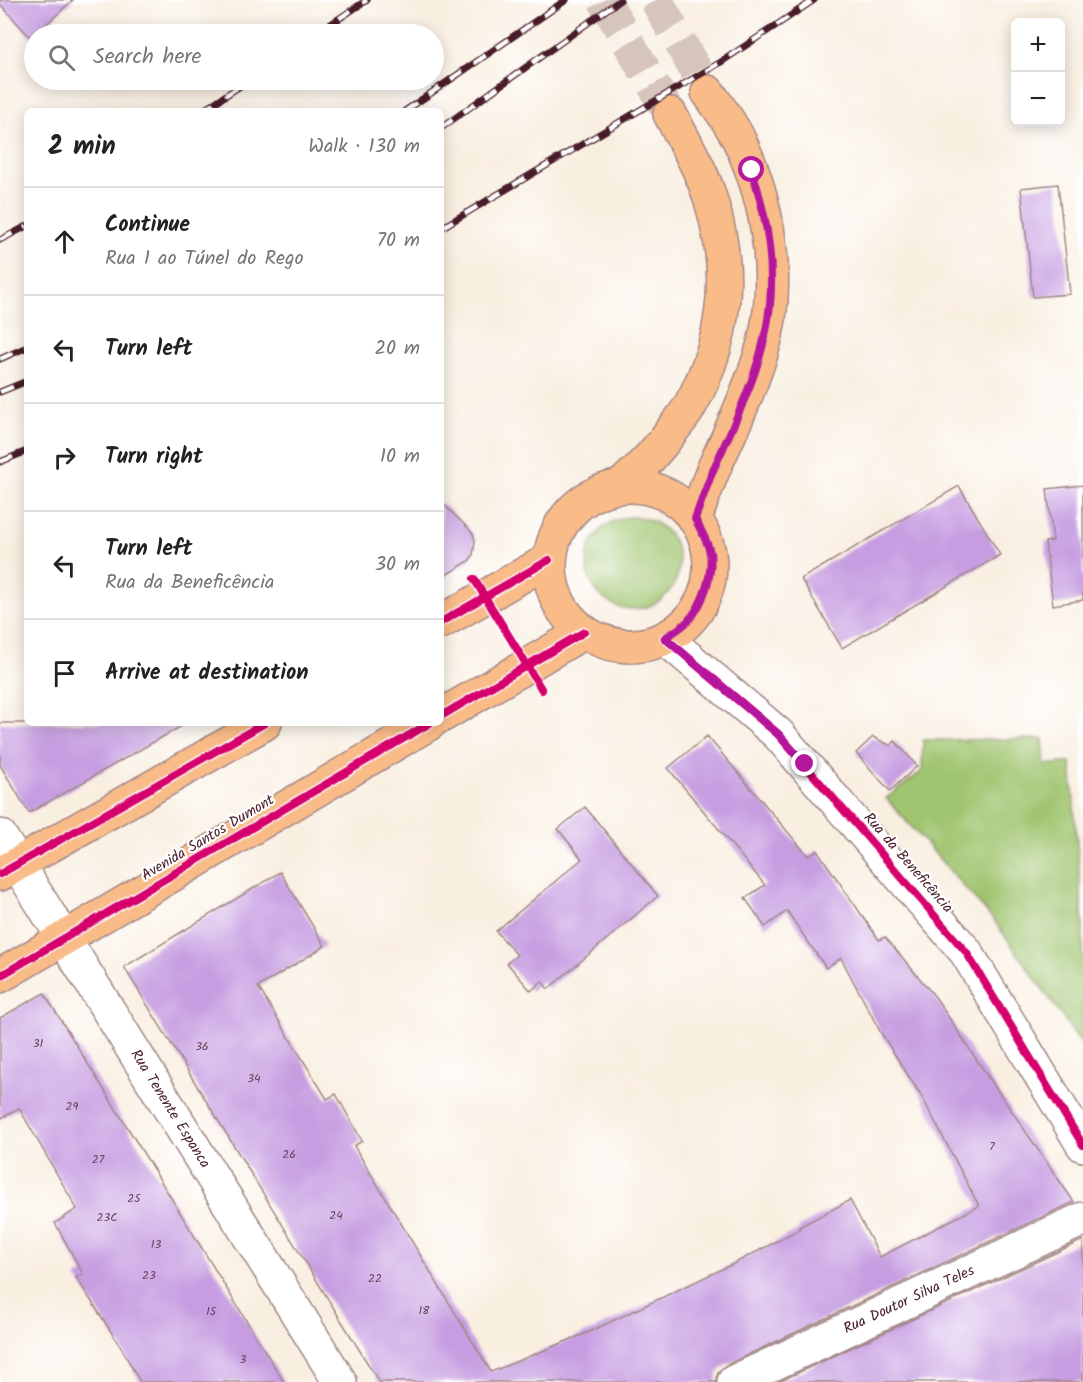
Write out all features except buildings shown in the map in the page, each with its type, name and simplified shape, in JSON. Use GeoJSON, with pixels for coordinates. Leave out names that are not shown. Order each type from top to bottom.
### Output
{"type":"FeatureCollection","features":[{"type":"Feature","properties":{"kind":"main road"},"geometry":{"type":"LineString","coordinates":[[695,519],[713,470],[744,401],[761,352],[768,320],[771,288],[765,214],[752,170],[739,139],[708,92]]}},
{"type":"Feature","properties":{"kind":"main road"},"geometry":{"type":"LineString","coordinates":[[621,486],[644,465],[687,412],[705,374],[718,338],[723,308],[724,260],[711,199],[695,161],[670,114]]}},
{"type":"Feature","properties":{"kind":"main road"},"geometry":{"type":"LineString","coordinates":[[621,486],[649,488],[675,500],[695,519],[710,552],[710,572],[703,599],[687,622],[665,638],[638,646],[610,644],[584,632],[564,613],[552,588],[549,560],[556,533],[572,510],[594,494],[621,486]]}},
{"type":"Feature","properties":{"kind":"main road"},"geometry":{"type":"LineString","coordinates":[[444,620],[549,560]]}},
{"type":"Feature","properties":{"kind":"main road"},"geometry":{"type":"LineString","coordinates":[[444,714],[584,632]]}},
{"type":"Feature","properties":{"kind":"main road"},"geometry":{"type":"LineString","coordinates":[[9,869],[260,726]]}},
{"type":"Feature","properties":{"kind":"main road","name":"Avenida Santos Dumont"},"geometry":{"type":"LineString","coordinates":[[0,976],[425,726]]}},
{"type":"Feature","properties":{"kind":"street","name":"Rua da Beneficência"},"geometry":{"type":"LineString","coordinates":[[665,638],[778,734],[966,952],[1083,1145]]}},
{"type":"Feature","properties":{"kind":"street","name":"Rua Tenente Espanca"},"geometry":{"type":"LineString","coordinates":[[0,836],[9,869],[64,939],[340,1382]]}},
{"type":"Feature","properties":{"kind":"street","name":"Rua Doutor Silva Teles"},"geometry":{"type":"LineString","coordinates":[[734,1382],[1083,1219]]}},
{"type":"Feature","properties":{"kind":"green space"},"geometry":{"type":"Polygon","coordinates":[[[633,517],[651,520],[666,530],[676,545],[679,563],[676,581],[666,596],[651,606],[633,609],[615,606],[600,596],[590,581],[587,563],[590,545],[600,530],[615,520],[633,517]]]}},
{"type":"Feature","properties":{"kind":"green space"},"geometry":{"type":"Polygon","coordinates":[[[1043,739],[1045,765],[1071,762],[1083,925],[1083,1046],[995,922],[886,798],[922,771],[923,740],[1043,739]]]}},
{"type":"Feature","properties":{"kind":"tunnel"},"geometry":{"type":"LineString","coordinates":[[604,0],[670,114]]}},
{"type":"Feature","properties":{"kind":"tunnel"},"geometry":{"type":"LineString","coordinates":[[656,0],[708,92]]}},
{"type":"Feature","properties":{"kind":"railway"},"geometry":{"type":"LineString","coordinates":[[331,24],[367,0]]}},
{"type":"Feature","properties":{"kind":"railway"},"geometry":{"type":"LineString","coordinates":[[444,84],[566,0]]}},
{"type":"Feature","properties":{"kind":"railway"},"geometry":{"type":"LineString","coordinates":[[444,126],[620,0]]}},
{"type":"Feature","properties":{"kind":"railway"},"geometry":{"type":"LineString","coordinates":[[444,226],[721,62],[814,0]]}},
{"type":"Feature","properties":{"kind":"railway"},"geometry":{"type":"LineString","coordinates":[[207,108],[234,90]]}},
{"type":"Feature","properties":{"kind":"railway"},"geometry":{"type":"LineString","coordinates":[[409,108],[435,90]]}},
{"type":"Feature","properties":{"kind":"railway"},"geometry":{"type":"LineString","coordinates":[[0,240],[24,228]]}},
{"type":"Feature","properties":{"kind":"railway"},"geometry":{"type":"LineString","coordinates":[[0,359],[24,348]]}},
{"type":"Feature","properties":{"kind":"railway"},"geometry":{"type":"LineString","coordinates":[[0,392],[24,382]]}},
{"type":"Feature","properties":{"kind":"railway"},"geometry":{"type":"LineString","coordinates":[[0,462],[24,452]]}},
{"type":"Feature","properties":{"kind":"cycle path"},"geometry":{"type":"LineString","coordinates":[[444,620],[549,560]]}},
{"type":"Feature","properties":{"kind":"cycle path"},"geometry":{"type":"LineString","coordinates":[[474,579],[542,690]]}},
{"type":"Feature","properties":{"kind":"cycle path"},"geometry":{"type":"LineString","coordinates":[[444,714],[584,632]]}},
{"type":"Feature","properties":{"kind":"cycle path"},"geometry":{"type":"LineString","coordinates":[[665,638],[778,734],[966,952],[1083,1145]]}},
{"type":"Feature","properties":{"kind":"cycle path"},"geometry":{"type":"LineString","coordinates":[[0,874],[260,726]]}},
{"type":"Feature","properties":{"kind":"cycle path"},"geometry":{"type":"LineString","coordinates":[[0,976],[425,726]]}},
{"type":"Feature","properties":{"kind":"route"},"geometry":{"type":"LineString","coordinates":[[752,170],[765,214],[770,254],[771,288],[768,320],[761,352],[747,392],[713,470],[695,519],[710,552],[710,572],[703,599],[687,622],[665,638],[778,734],[805,764]]}}]}
